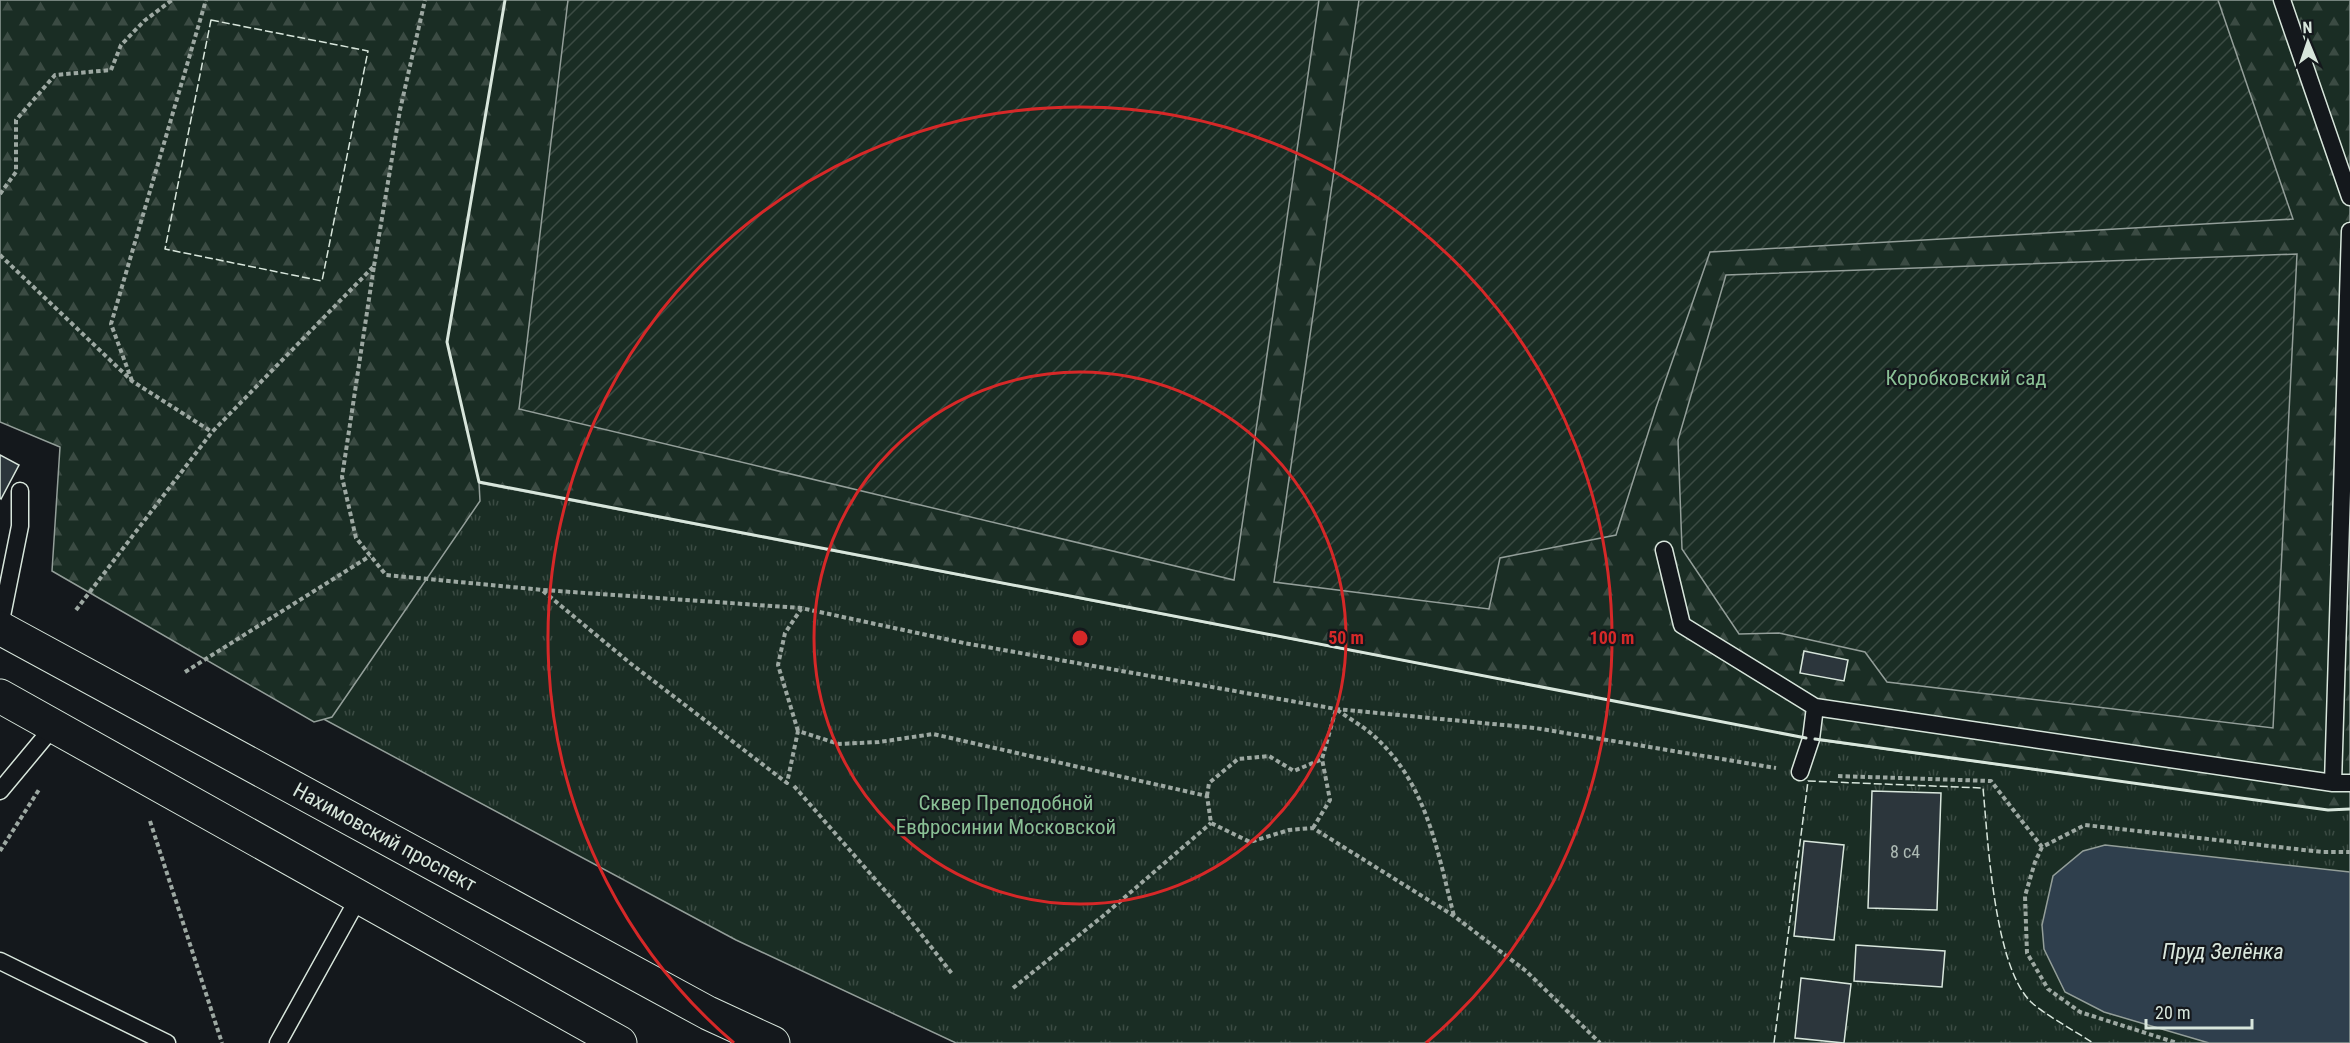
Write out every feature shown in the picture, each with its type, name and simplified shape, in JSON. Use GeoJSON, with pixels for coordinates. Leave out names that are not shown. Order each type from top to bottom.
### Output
{"type":"FeatureCollection","features":[{"type":"Feature","properties":{"kind":"main road","name":"Нахимовский проспект"},"geometry":{"type":"LineString","coordinates":[[0,627],[697,1007],[773,1043]]}},
{"type":"Feature","properties":{"kind":"main road"},"geometry":{"type":"LineString","coordinates":[[0,696],[620,1043]]}},
{"type":"Feature","properties":{"kind":"lane"},"geometry":{"type":"LineString","coordinates":[[2282,0],[2350,197]]}},
{"type":"Feature","properties":{"kind":"lane"},"geometry":{"type":"LineString","coordinates":[[2333,783],[2350,231]]}},
{"type":"Feature","properties":{"kind":"lane"},"geometry":{"type":"LineString","coordinates":[[0,627],[20,526],[20,491]]}},
{"type":"Feature","properties":{"kind":"lane"},"geometry":{"type":"LineString","coordinates":[[1664,550],[1682,625],[1815,707],[2333,783],[2350,783]]}},
{"type":"Feature","properties":{"kind":"lane"},"geometry":{"type":"LineString","coordinates":[[1800,772],[1810,739],[1815,707]]}},
{"type":"Feature","properties":{"kind":"lane"},"geometry":{"type":"LineString","coordinates":[[0,791],[54,726]]}},
{"type":"Feature","properties":{"kind":"lane"},"geometry":{"type":"LineString","coordinates":[[279,1043],[359,897]]}},
{"type":"Feature","properties":{"kind":"lane"},"geometry":{"type":"LineString","coordinates":[[0,962],[167,1043]]}},
{"type":"Feature","properties":{"kind":"path"},"geometry":{"type":"LineString","coordinates":[[0,194],[16,172],[16,120],[26,106],[55,75],[111,70],[121,45],[144,21],[172,0]]}},
{"type":"Feature","properties":{"kind":"path"},"geometry":{"type":"LineString","coordinates":[[132,381],[111,324],[206,0]]}},
{"type":"Feature","properties":{"kind":"path"},"geometry":{"type":"LineString","coordinates":[[424,0],[399,110],[342,477],[356,538],[386,575],[543,590],[801,608],[964,643],[1336,709],[1535,728],[1800,772]]}},
{"type":"Feature","properties":{"kind":"path"},"geometry":{"type":"LineString","coordinates":[[0,255],[132,381],[212,432]]}},
{"type":"Feature","properties":{"kind":"path"},"geometry":{"type":"LineString","coordinates":[[76,610],[212,432],[374,266]]}},
{"type":"Feature","properties":{"kind":"path"},"geometry":{"type":"LineString","coordinates":[[185,672],[370,556]]}},
{"type":"Feature","properties":{"kind":"path"},"geometry":{"type":"LineString","coordinates":[[543,590],[630,663],[787,783],[798,731],[778,665],[785,633],[801,608]]}},
{"type":"Feature","properties":{"kind":"path"},"geometry":{"type":"LineString","coordinates":[[1313,828],[1330,801],[1322,759],[1336,709]]}},
{"type":"Feature","properties":{"kind":"path"},"geometry":{"type":"LineString","coordinates":[[1336,709],[1374,736],[1407,774],[1429,821],[1454,916]]}},
{"type":"Feature","properties":{"kind":"path"},"geometry":{"type":"LineString","coordinates":[[798,731],[839,744],[879,742],[933,734],[1207,796]]}},
{"type":"Feature","properties":{"kind":"path"},"geometry":{"type":"LineString","coordinates":[[1211,823],[1207,796],[1209,783],[1238,759],[1269,756],[1294,771],[1322,759]]}},
{"type":"Feature","properties":{"kind":"path"},"geometry":{"type":"LineString","coordinates":[[1838,776],[1990,781],[2042,847]]}},
{"type":"Feature","properties":{"kind":"path"},"geometry":{"type":"LineString","coordinates":[[0,851],[42,785]]}},
{"type":"Feature","properties":{"kind":"path"},"geometry":{"type":"LineString","coordinates":[[794,786],[907,916],[953,975]]}},
{"type":"Feature","properties":{"kind":"path"},"geometry":{"type":"LineString","coordinates":[[150,820],[222,1043]]}},
{"type":"Feature","properties":{"kind":"path"},"geometry":{"type":"LineString","coordinates":[[1211,823],[1250,842],[1289,830],[1313,828],[1454,916],[1526,971],[1600,1043]]}},
{"type":"Feature","properties":{"kind":"path"},"geometry":{"type":"LineString","coordinates":[[1013,988],[1103,916],[1211,823]]}},
{"type":"Feature","properties":{"kind":"path"},"geometry":{"type":"LineString","coordinates":[[2177,1043],[2080,1012],[2048,989],[2027,953],[2025,896],[2042,847],[2085,825],[2322,852],[2350,852]]}},
{"type":"Feature","properties":{"kind":"green space","name":"Коробковский сад"},"geometry":{"type":"Polygon","coordinates":[[[0,0],[2350,0],[2350,809],[2328,810],[1811,739],[479,483],[480,501],[332,717],[314,722],[52,571],[60,447],[0,422],[0,0]]]}},
{"type":"Feature","properties":{"kind":"green space"},"geometry":{"type":"Polygon","coordinates":[[[568,0],[1319,0],[1234,580],[519,409],[568,0]]]}},
{"type":"Feature","properties":{"kind":"green space"},"geometry":{"type":"Polygon","coordinates":[[[1359,0],[2218,0],[2293,219],[1710,252],[1656,408],[1616,535],[1500,558],[1489,609],[1274,582],[1359,0]]]}},
{"type":"Feature","properties":{"kind":"green space"},"geometry":{"type":"Polygon","coordinates":[[[2297,254],[2273,728],[1887,682],[1865,652],[1779,633],[1739,634],[1682,549],[1678,440],[1726,275],[2297,254]]]}},
{"type":"Feature","properties":{"kind":"green space","name":"Сквер Преподобной Евфросинии Московской"},"geometry":{"type":"Polygon","coordinates":[[[479,482],[1811,739],[2328,810],[2350,809],[2350,1043],[956,1043],[736,940],[316,715],[479,482]]]}},
{"type":"Feature","properties":{"kind":"water","name":"Пруд Зелёнка"},"geometry":{"type":"Polygon","coordinates":[[[2105,845],[2350,872],[2350,1043],[2209,1043],[2104,1012],[2065,992],[2044,949],[2042,925],[2053,876],[2083,851],[2105,845]]]}},
{"type":"Feature","properties":{"kind":"building"},"geometry":{"type":"Polygon","coordinates":[[[0,455],[19,465],[1,499],[0,498],[0,455]]]}},
{"type":"Feature","properties":{"kind":"building"},"geometry":{"type":"Polygon","coordinates":[[[1804,651],[1848,660],[1844,681],[1800,673],[1804,651]]]}},
{"type":"Feature","properties":{"kind":"building"},"geometry":{"type":"Polygon","coordinates":[[[1872,791],[1941,793],[1937,910],[1868,908],[1872,791]]]}},
{"type":"Feature","properties":{"kind":"building"},"geometry":{"type":"Polygon","coordinates":[[[1804,841],[1844,845],[1834,940],[1794,936],[1804,841]]]}},
{"type":"Feature","properties":{"kind":"building"},"geometry":{"type":"Polygon","coordinates":[[[1856,945],[1945,951],[1942,987],[1854,981],[1856,945]]]}},
{"type":"Feature","properties":{"kind":"building"},"geometry":{"type":"Polygon","coordinates":[[[1801,978],[1851,984],[1844,1043],[1795,1038],[1801,978]]]}},
{"type":"Feature","properties":{"kind":"fence"},"geometry":{"type":"LineString","coordinates":[[211,20],[368,51],[322,281],[165,249],[211,20]]}},
{"type":"Feature","properties":{"kind":"fence"},"geometry":{"type":"LineString","coordinates":[[1774,1043],[1808,781],[1983,788],[1995,901],[2009,961],[2019,985],[2037,1007],[2093,1043]]}},
{"type":"Feature","properties":{"kind":"wall"},"geometry":{"type":"LineString","coordinates":[[505,0],[447,342],[479,482],[1806,738]]}},
{"type":"Feature","properties":{"kind":"wall"},"geometry":{"type":"LineString","coordinates":[[1815,739],[2328,810],[2350,809]]}}]}
